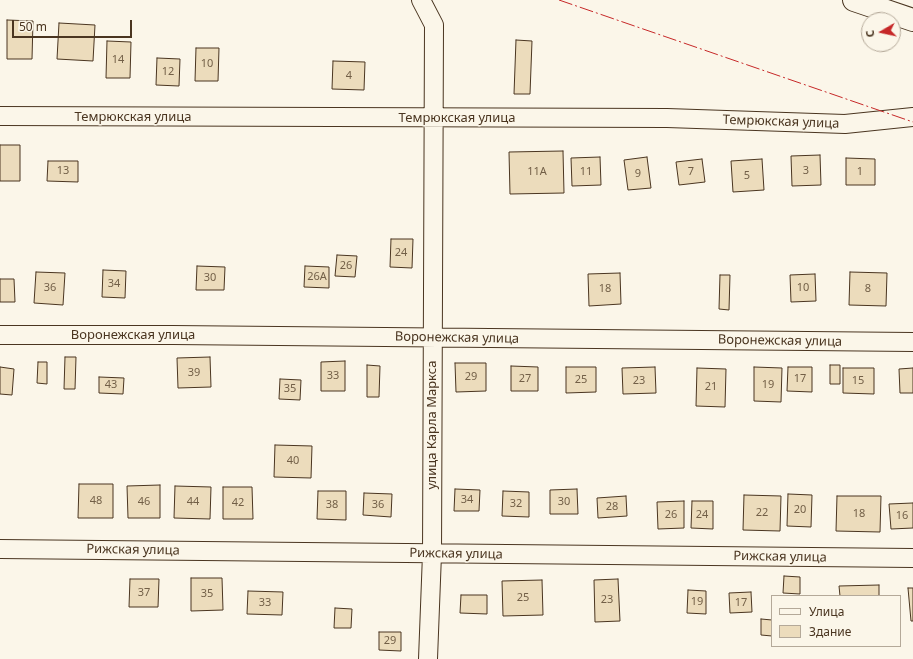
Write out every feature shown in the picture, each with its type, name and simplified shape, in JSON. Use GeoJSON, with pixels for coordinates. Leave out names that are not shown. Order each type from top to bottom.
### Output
{"type":"FeatureCollection","features":[{"type":"Feature","properties":{"kind":"highway"},"geometry":{"type":"LineString","coordinates":[[854,0],[913,20]]}},
{"type":"Feature","properties":{"kind":"street","name":"улица Карла Маркса"},"geometry":{"type":"LineString","coordinates":[[421,0],[434,25],[432,554],[428,659]]}},
{"type":"Feature","properties":{"kind":"street","name":"Темрюкская улица"},"geometry":{"type":"LineString","coordinates":[[0,116],[667,118],[845,124],[913,117]]}},
{"type":"Feature","properties":{"kind":"street","name":"Воронежская улица"},"geometry":{"type":"LineString","coordinates":[[0,335],[433,337],[913,342]]}},
{"type":"Feature","properties":{"kind":"street","name":"Рижская улица"},"geometry":{"type":"LineString","coordinates":[[0,549],[913,558]]}},
{"type":"Feature","properties":{"kind":"building"},"geometry":{"type":"Polygon","coordinates":[[[7,20],[33,21],[32,59],[7,59],[7,20]]]}},
{"type":"Feature","properties":{"kind":"building"},"geometry":{"type":"Polygon","coordinates":[[[59,23],[95,25],[93,61],[57,59],[59,23]]]}},
{"type":"Feature","properties":{"kind":"building"},"geometry":{"type":"Polygon","coordinates":[[[516,40],[532,41],[530,94],[514,94],[516,40]]]}},
{"type":"Feature","properties":{"kind":"building"},"geometry":{"type":"Polygon","coordinates":[[[107,41],[131,42],[130,78],[106,78],[107,41]]]}},
{"type":"Feature","properties":{"kind":"building"},"geometry":{"type":"Polygon","coordinates":[[[196,48],[219,48],[218,81],[195,81],[196,48]]]}},
{"type":"Feature","properties":{"kind":"building"},"geometry":{"type":"Polygon","coordinates":[[[157,58],[180,59],[179,86],[156,85],[157,58]]]}},
{"type":"Feature","properties":{"kind":"building"},"geometry":{"type":"Polygon","coordinates":[[[333,61],[365,62],[364,90],[332,89],[333,61]]]}},
{"type":"Feature","properties":{"kind":"building"},"geometry":{"type":"Polygon","coordinates":[[[0,145],[20,145],[20,181],[0,181],[0,145]]]}},
{"type":"Feature","properties":{"kind":"building"},"geometry":{"type":"Polygon","coordinates":[[[563,151],[564,193],[510,194],[509,152],[563,151]]]}},
{"type":"Feature","properties":{"kind":"building"},"geometry":{"type":"Polygon","coordinates":[[[820,155],[821,185],[792,186],[791,156],[820,155]]]}},
{"type":"Feature","properties":{"kind":"building"},"geometry":{"type":"Polygon","coordinates":[[[600,157],[601,185],[572,186],[571,158],[600,157]]]}},
{"type":"Feature","properties":{"kind":"building"},"geometry":{"type":"Polygon","coordinates":[[[647,157],[651,188],[628,190],[624,160],[647,157]]]}},
{"type":"Feature","properties":{"kind":"building"},"geometry":{"type":"Polygon","coordinates":[[[846,158],[875,159],[875,185],[846,185],[846,158]]]}},
{"type":"Feature","properties":{"kind":"building"},"geometry":{"type":"Polygon","coordinates":[[[702,159],[705,182],[679,185],[676,162],[702,159]]]}},
{"type":"Feature","properties":{"kind":"building"},"geometry":{"type":"Polygon","coordinates":[[[762,159],[764,190],[733,192],[731,161],[762,159]]]}},
{"type":"Feature","properties":{"kind":"building"},"geometry":{"type":"Polygon","coordinates":[[[48,161],[78,161],[78,182],[47,181],[48,161]]]}},
{"type":"Feature","properties":{"kind":"building"},"geometry":{"type":"Polygon","coordinates":[[[391,239],[413,239],[412,268],[390,267],[391,239]]]}},
{"type":"Feature","properties":{"kind":"building"},"geometry":{"type":"Polygon","coordinates":[[[337,255],[357,256],[355,277],[335,276],[337,255]]]}},
{"type":"Feature","properties":{"kind":"building"},"geometry":{"type":"Polygon","coordinates":[[[197,266],[225,267],[224,290],[196,290],[197,266]]]}},
{"type":"Feature","properties":{"kind":"building"},"geometry":{"type":"Polygon","coordinates":[[[305,266],[329,267],[329,288],[304,287],[305,266]]]}},
{"type":"Feature","properties":{"kind":"building"},"geometry":{"type":"Polygon","coordinates":[[[103,270],[126,271],[125,298],[102,297],[103,270]]]}},
{"type":"Feature","properties":{"kind":"building"},"geometry":{"type":"Polygon","coordinates":[[[36,272],[65,273],[63,305],[34,303],[36,272]]]}},
{"type":"Feature","properties":{"kind":"building"},"geometry":{"type":"Polygon","coordinates":[[[850,272],[887,273],[886,306],[849,305],[850,272]]]}},
{"type":"Feature","properties":{"kind":"building"},"geometry":{"type":"Polygon","coordinates":[[[620,273],[621,304],[589,306],[588,274],[620,273]]]}},
{"type":"Feature","properties":{"kind":"building"},"geometry":{"type":"Polygon","coordinates":[[[815,274],[816,301],[791,302],[790,275],[815,274]]]}},
{"type":"Feature","properties":{"kind":"building"},"geometry":{"type":"Polygon","coordinates":[[[720,275],[730,275],[729,310],[719,309],[720,275]]]}},
{"type":"Feature","properties":{"kind":"building"},"geometry":{"type":"Polygon","coordinates":[[[0,279],[14,279],[15,302],[0,302],[0,279]]]}},
{"type":"Feature","properties":{"kind":"building"},"geometry":{"type":"Polygon","coordinates":[[[65,357],[76,357],[75,389],[64,389],[65,357]]]}},
{"type":"Feature","properties":{"kind":"building"},"geometry":{"type":"Polygon","coordinates":[[[210,357],[211,387],[178,388],[177,358],[210,357]]]}},
{"type":"Feature","properties":{"kind":"building"},"geometry":{"type":"Polygon","coordinates":[[[345,361],[345,391],[321,391],[321,362],[345,361]]]}},
{"type":"Feature","properties":{"kind":"building"},"geometry":{"type":"Polygon","coordinates":[[[38,362],[47,362],[47,384],[37,383],[38,362]]]}},
{"type":"Feature","properties":{"kind":"building"},"geometry":{"type":"Polygon","coordinates":[[[455,363],[486,363],[486,391],[456,392],[455,363]]]}},
{"type":"Feature","properties":{"kind":"building"},"geometry":{"type":"Polygon","coordinates":[[[367,365],[380,366],[379,397],[367,397],[367,365]]]}},
{"type":"Feature","properties":{"kind":"building"},"geometry":{"type":"Polygon","coordinates":[[[830,365],[840,365],[840,384],[830,384],[830,365]]]}},
{"type":"Feature","properties":{"kind":"building"},"geometry":{"type":"Polygon","coordinates":[[[511,366],[538,367],[538,391],[511,391],[511,366]]]}},
{"type":"Feature","properties":{"kind":"building"},"geometry":{"type":"Polygon","coordinates":[[[0,367],[14,369],[12,395],[0,394],[0,367]]]}},
{"type":"Feature","properties":{"kind":"building"},"geometry":{"type":"Polygon","coordinates":[[[566,367],[596,367],[596,392],[566,393],[566,367]]]}},
{"type":"Feature","properties":{"kind":"building"},"geometry":{"type":"Polygon","coordinates":[[[655,367],[656,393],[623,394],[622,368],[655,367]]]}},
{"type":"Feature","properties":{"kind":"building"},"geometry":{"type":"Polygon","coordinates":[[[754,367],[782,368],[781,402],[754,401],[754,367]]]}},
{"type":"Feature","properties":{"kind":"building"},"geometry":{"type":"Polygon","coordinates":[[[788,367],[812,367],[812,392],[787,391],[788,367]]]}},
{"type":"Feature","properties":{"kind":"building"},"geometry":{"type":"Polygon","coordinates":[[[697,368],[726,369],[725,407],[696,406],[697,368]]]}},
{"type":"Feature","properties":{"kind":"building"},"geometry":{"type":"Polygon","coordinates":[[[843,368],[874,368],[874,394],[843,393],[843,368]]]}},
{"type":"Feature","properties":{"kind":"building"},"geometry":{"type":"Polygon","coordinates":[[[913,368],[913,393],[900,393],[899,369],[913,368]]]}},
{"type":"Feature","properties":{"kind":"building"},"geometry":{"type":"Polygon","coordinates":[[[99,377],[124,378],[123,394],[99,393],[99,377]]]}},
{"type":"Feature","properties":{"kind":"building"},"geometry":{"type":"Polygon","coordinates":[[[280,379],[301,380],[300,400],[279,399],[280,379]]]}},
{"type":"Feature","properties":{"kind":"building"},"geometry":{"type":"Polygon","coordinates":[[[275,445],[312,446],[311,478],[274,477],[275,445]]]}},
{"type":"Feature","properties":{"kind":"building"},"geometry":{"type":"Polygon","coordinates":[[[79,484],[113,484],[113,518],[78,518],[79,484]]]}},
{"type":"Feature","properties":{"kind":"building"},"geometry":{"type":"Polygon","coordinates":[[[160,485],[160,518],[128,518],[127,486],[160,485]]]}},
{"type":"Feature","properties":{"kind":"building"},"geometry":{"type":"Polygon","coordinates":[[[175,486],[211,487],[210,519],[174,518],[175,486]]]}},
{"type":"Feature","properties":{"kind":"building"},"geometry":{"type":"Polygon","coordinates":[[[223,487],[252,487],[253,519],[223,519],[223,487]]]}},
{"type":"Feature","properties":{"kind":"building"},"geometry":{"type":"Polygon","coordinates":[[[455,489],[480,490],[479,511],[454,511],[455,489]]]}},
{"type":"Feature","properties":{"kind":"building"},"geometry":{"type":"Polygon","coordinates":[[[577,489],[578,514],[550,514],[550,490],[577,489]]]}},
{"type":"Feature","properties":{"kind":"building"},"geometry":{"type":"Polygon","coordinates":[[[318,491],[346,491],[346,520],[317,519],[318,491]]]}},
{"type":"Feature","properties":{"kind":"building"},"geometry":{"type":"Polygon","coordinates":[[[503,491],[529,492],[529,517],[502,516],[503,491]]]}},
{"type":"Feature","properties":{"kind":"building"},"geometry":{"type":"Polygon","coordinates":[[[364,493],[392,494],[391,517],[363,515],[364,493]]]}},
{"type":"Feature","properties":{"kind":"building"},"geometry":{"type":"Polygon","coordinates":[[[788,494],[812,495],[811,527],[787,526],[788,494]]]}},
{"type":"Feature","properties":{"kind":"building"},"geometry":{"type":"Polygon","coordinates":[[[744,495],[781,496],[780,531],[743,530],[744,495]]]}},
{"type":"Feature","properties":{"kind":"building"},"geometry":{"type":"Polygon","coordinates":[[[626,496],[627,516],[598,518],[597,498],[626,496]]]}},
{"type":"Feature","properties":{"kind":"building"},"geometry":{"type":"Polygon","coordinates":[[[837,496],[881,496],[880,532],[836,531],[837,496]]]}},
{"type":"Feature","properties":{"kind":"building"},"geometry":{"type":"Polygon","coordinates":[[[684,501],[684,528],[658,529],[657,502],[684,501]]]}},
{"type":"Feature","properties":{"kind":"building"},"geometry":{"type":"Polygon","coordinates":[[[692,501],[713,501],[713,529],[691,528],[692,501]]]}},
{"type":"Feature","properties":{"kind":"building"},"geometry":{"type":"Polygon","coordinates":[[[913,503],[913,528],[891,529],[889,504],[913,503]]]}},
{"type":"Feature","properties":{"kind":"building"},"geometry":{"type":"Polygon","coordinates":[[[784,576],[800,577],[800,594],[783,593],[784,576]]]}},
{"type":"Feature","properties":{"kind":"building"},"geometry":{"type":"Polygon","coordinates":[[[191,578],[222,578],[223,610],[191,611],[191,578]]]}},
{"type":"Feature","properties":{"kind":"building"},"geometry":{"type":"Polygon","coordinates":[[[130,579],[159,579],[158,607],[129,607],[130,579]]]}},
{"type":"Feature","properties":{"kind":"building"},"geometry":{"type":"Polygon","coordinates":[[[618,579],[620,621],[595,622],[594,580],[618,579]]]}},
{"type":"Feature","properties":{"kind":"building"},"geometry":{"type":"Polygon","coordinates":[[[542,580],[543,615],[503,616],[502,581],[542,580]]]}},
{"type":"Feature","properties":{"kind":"building"},"geometry":{"type":"Polygon","coordinates":[[[879,585],[879,595],[840,595],[839,586],[879,585]]]}},
{"type":"Feature","properties":{"kind":"building"},"geometry":{"type":"Polygon","coordinates":[[[908,588],[913,588],[913,621],[911,621],[908,588]]]}},
{"type":"Feature","properties":{"kind":"building"},"geometry":{"type":"Polygon","coordinates":[[[688,590],[706,591],[706,614],[687,613],[688,590]]]}},
{"type":"Feature","properties":{"kind":"building"},"geometry":{"type":"Polygon","coordinates":[[[248,591],[283,592],[282,615],[247,614],[248,591]]]}},
{"type":"Feature","properties":{"kind":"building"},"geometry":{"type":"Polygon","coordinates":[[[751,592],[752,612],[730,613],[729,593],[751,592]]]}},
{"type":"Feature","properties":{"kind":"building"},"geometry":{"type":"Polygon","coordinates":[[[461,595],[487,595],[487,614],[460,613],[461,595]]]}},
{"type":"Feature","properties":{"kind":"building"},"geometry":{"type":"Polygon","coordinates":[[[335,608],[352,609],[351,628],[334,628],[335,608]]]}},
{"type":"Feature","properties":{"kind":"building"},"geometry":{"type":"Polygon","coordinates":[[[761,619],[771,620],[771,636],[761,635],[761,619]]]}},
{"type":"Feature","properties":{"kind":"building"},"geometry":{"type":"Polygon","coordinates":[[[379,632],[401,632],[401,651],[379,650],[379,632]]]}},
{"type":"Feature","properties":{"kind":"power"},"geometry":{"type":"LineString","coordinates":[[559,0],[913,122]]}}]}
